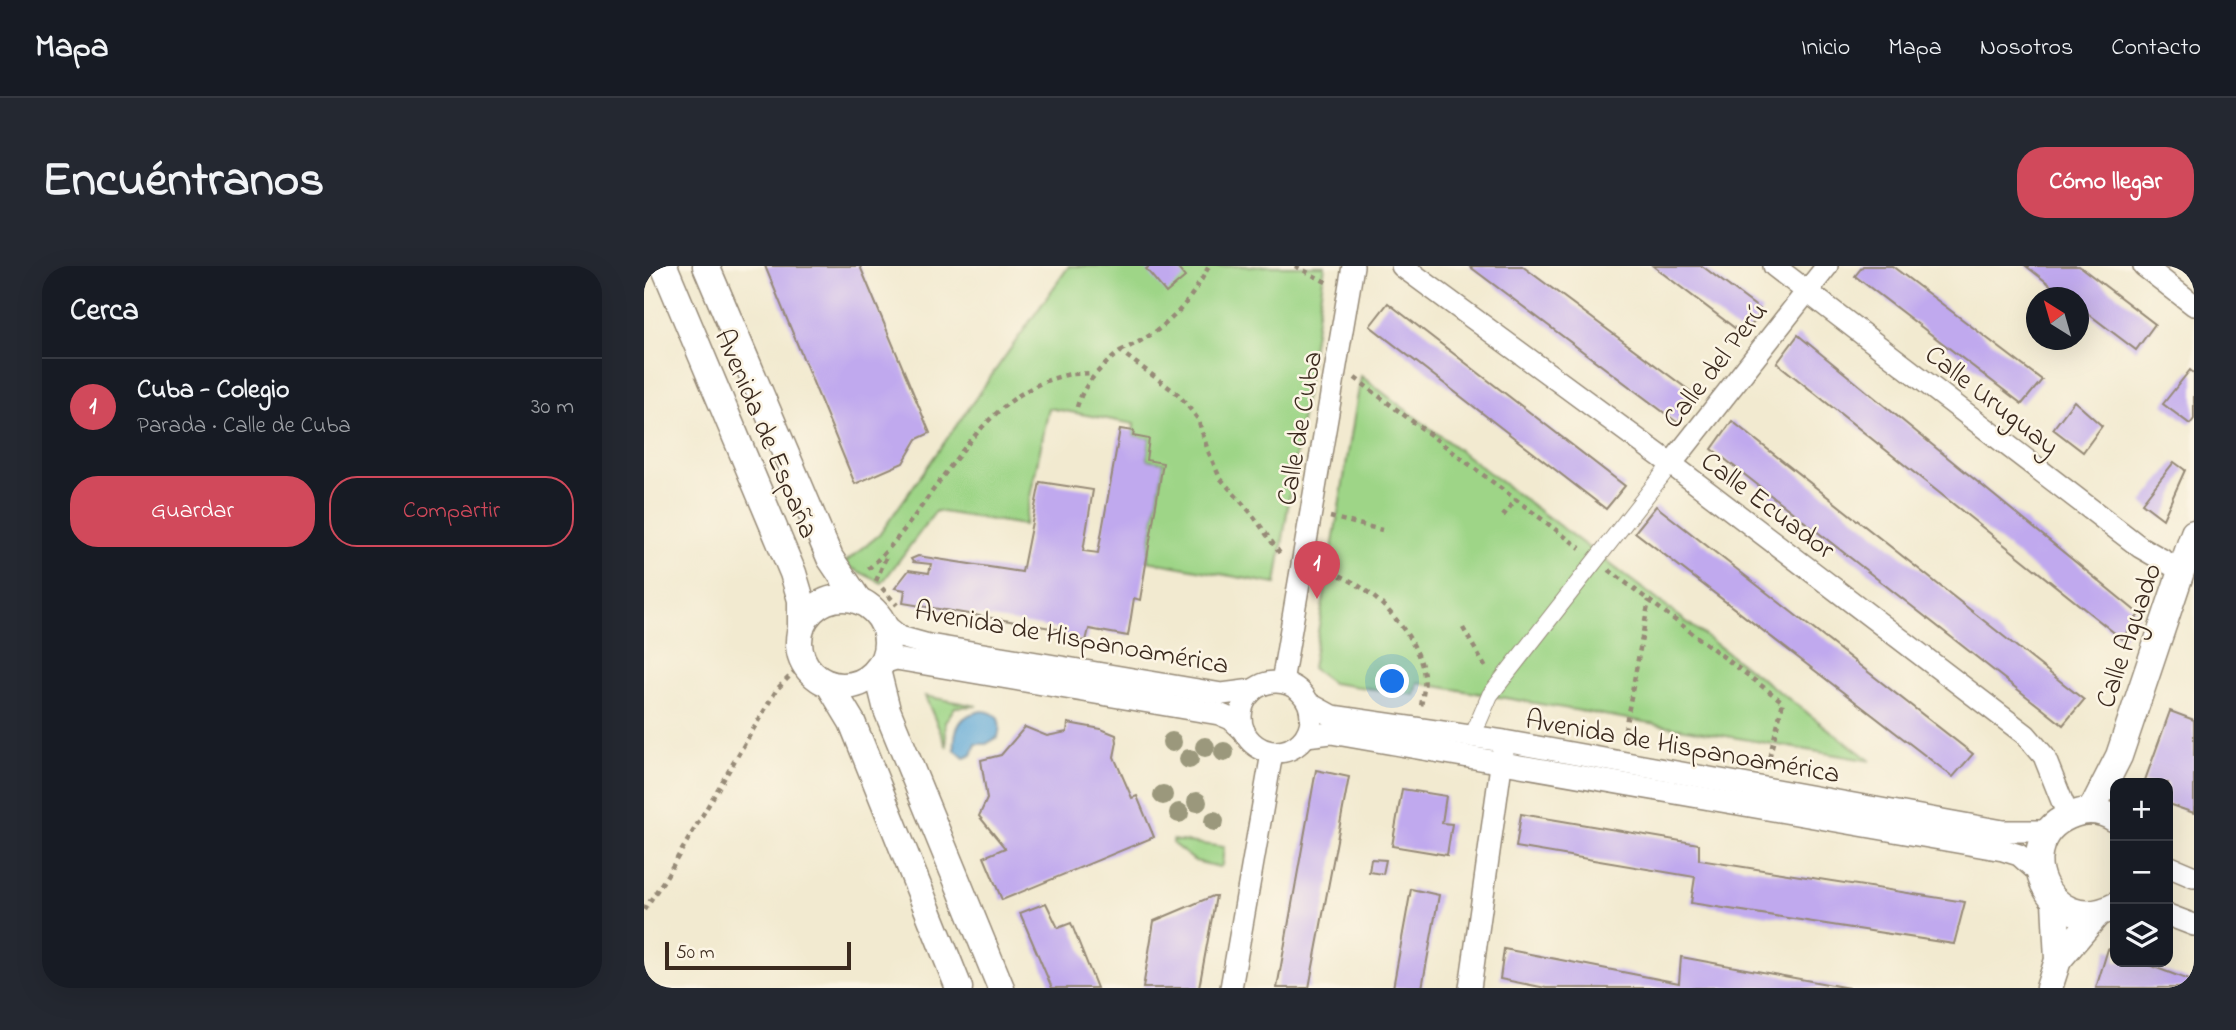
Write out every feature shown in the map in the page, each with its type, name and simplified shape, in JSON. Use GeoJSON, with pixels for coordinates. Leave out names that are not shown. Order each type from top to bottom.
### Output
{"type":"FeatureCollection","features":[{"type":"Feature","properties":{"kind":"street","name":"Avenida de España"},"geometry":{"type":"LineString","coordinates":[[664,266],[793,573],[801,600],[801,626]]}},
{"type":"Feature","properties":{"kind":"street","name":"Avenida de España"},"geometry":{"type":"LineString","coordinates":[[706,266],[830,558],[854,593]]}},
{"type":"Feature","properties":{"kind":"street","name":"Calle de Cuba"},"geometry":{"type":"LineString","coordinates":[[1282,682],[1353,266]]}},
{"type":"Feature","properties":{"kind":"street","name":"Calle Ecuador"},"geometry":{"type":"LineString","coordinates":[[1402,266],[1671,464],[2026,735],[2044,756],[2081,819]]}},
{"type":"Feature","properties":{"kind":"street","name":"Calle Uruguay"},"geometry":{"type":"LineString","coordinates":[[1774,266],[2140,547],[2182,571]]}},
{"type":"Feature","properties":{"kind":"street","name":"Calle del Perú"},"geometry":{"type":"LineString","coordinates":[[1671,464],[1827,266]]}},
{"type":"Feature","properties":{"kind":"street"},"geometry":{"type":"LineString","coordinates":[[2144,266],[2194,305]]}},
{"type":"Feature","properties":{"kind":"street"},"geometry":{"type":"LineString","coordinates":[[1472,737],[1490,695],[1671,464]]}},
{"type":"Feature","properties":{"kind":"street","name":"Calle Aguado"},"geometry":{"type":"LineString","coordinates":[[2038,872],[2039,851],[2081,819],[2119,756],[2194,533]]}},
{"type":"Feature","properties":{"kind":"street"},"geometry":{"type":"LineString","coordinates":[[880,667],[867,679],[842,687],[828,684],[810,672],[799,651],[801,626],[808,614],[832,599],[846,598],[854,593],[878,614],[893,617],[880,667],[887,710],[1001,988]]}},
{"type":"Feature","properties":{"kind":"street","name":"Avenida de Hispanoamérica"},"geometry":{"type":"LineString","coordinates":[[893,617],[900,637],[929,645],[1223,694],[1253,690]]}},
{"type":"Feature","properties":{"kind":"street","name":"Avenida de Hispanoamérica"},"geometry":{"type":"LineString","coordinates":[[880,667],[896,659],[1219,715],[1231,719],[1244,731]]}},
{"type":"Feature","properties":{"kind":"street"},"geometry":{"type":"LineString","coordinates":[[1282,682],[1299,689],[1310,704],[1312,715],[1306,736],[1292,749],[1272,753],[1255,746],[1244,731],[1242,709],[1253,690],[1262,684],[1282,682]]}},
{"type":"Feature","properties":{"kind":"street"},"geometry":{"type":"LineString","coordinates":[[828,684],[852,722],[959,988]]}},
{"type":"Feature","properties":{"kind":"street","name":"Avenida de Hispanoamérica"},"geometry":{"type":"LineString","coordinates":[[1310,704],[1332,716],[1504,741],[2003,831],[2081,819]]}},
{"type":"Feature","properties":{"kind":"street","name":"Avenida de Hispanoamérica"},"geometry":{"type":"LineString","coordinates":[[1306,736],[1331,733],[2003,850],[2020,855],[2038,872]]}},
{"type":"Feature","properties":{"kind":"street"},"geometry":{"type":"LineString","coordinates":[[1470,988],[1504,741]]}},
{"type":"Feature","properties":{"kind":"street"},"geometry":{"type":"LineString","coordinates":[[1231,988],[1272,753]]}},
{"type":"Feature","properties":{"kind":"street","name":"Calle Aguado"},"geometry":{"type":"LineString","coordinates":[[2118,778],[2119,756]]}},
{"type":"Feature","properties":{"kind":"street"},"geometry":{"type":"LineString","coordinates":[[2173,868],[2194,877]]}},
{"type":"Feature","properties":{"kind":"street"},"geometry":{"type":"LineString","coordinates":[[2038,872],[2055,901],[2068,910],[2083,914],[2107,909]]}},
{"type":"Feature","properties":{"kind":"street"},"geometry":{"type":"LineString","coordinates":[[2049,988],[2057,960],[2055,901]]}},
{"type":"Feature","properties":{"kind":"street"},"geometry":{"type":"LineString","coordinates":[[2057,960],[2107,909]]}},
{"type":"Feature","properties":{"kind":"street"},"geometry":{"type":"LineString","coordinates":[[2173,917],[2194,925]]}},
{"type":"Feature","properties":{"kind":"path"},"geometry":{"type":"LineString","coordinates":[[1077,407],[1094,373],[1120,351],[1160,330],[1180,312],[1209,266]]}},
{"type":"Feature","properties":{"kind":"path"},"geometry":{"type":"LineString","coordinates":[[1295,266],[1323,282],[1350,288]]}},
{"type":"Feature","properties":{"kind":"path"},"geometry":{"type":"LineString","coordinates":[[1120,351],[1179,395],[1198,419],[1220,478],[1252,514],[1281,555],[1337,572],[1378,599],[1399,624],[1416,653],[1425,676],[1418,729]]}},
{"type":"Feature","properties":{"kind":"path"},"geometry":{"type":"LineString","coordinates":[[854,593],[951,465],[992,419],[1030,389],[1066,375],[1094,373]]}},
{"type":"Feature","properties":{"kind":"path"},"geometry":{"type":"LineString","coordinates":[[1503,516],[1516,499]]}},
{"type":"Feature","properties":{"kind":"path"},"geometry":{"type":"LineString","coordinates":[[1312,514],[1348,520],[1381,530]]}},
{"type":"Feature","properties":{"kind":"path"},"geometry":{"type":"LineString","coordinates":[[888,551],[875,580],[893,617]]}},
{"type":"Feature","properties":{"kind":"path"},"geometry":{"type":"LineString","coordinates":[[1619,762],[1649,600]]}},
{"type":"Feature","properties":{"kind":"path"},"geometry":{"type":"LineString","coordinates":[[1463,628],[1496,687]]}},
{"type":"Feature","properties":{"kind":"path"},"geometry":{"type":"LineString","coordinates":[[644,910],[777,689],[803,663]]}},
{"type":"Feature","properties":{"kind":"green space"},"geometry":{"type":"Polygon","coordinates":[[[1069,266],[1325,266],[1276,584],[1147,561],[1163,463],[1146,460],[1149,439],[1133,436],[1134,424],[1049,408],[1024,525],[936,511],[882,583],[843,564],[879,535],[1069,266]]]}},
{"type":"Feature","properties":{"kind":"green space"},"geometry":{"type":"Polygon","coordinates":[[[1361,376],[1871,761],[1418,683],[1415,695],[1332,683],[1312,668],[1361,376]]]}},
{"type":"Feature","properties":{"kind":"green space"},"geometry":{"type":"Polygon","coordinates":[[[925,696],[977,706],[955,707],[945,722],[947,747],[925,696]]]}},
{"type":"Feature","properties":{"kind":"green space"},"geometry":{"type":"Polygon","coordinates":[[[1173,840],[1224,847],[1222,865],[1219,867],[1195,861],[1173,844],[1173,840]]]}},
{"type":"Feature","properties":{"kind":"water"},"geometry":{"type":"Polygon","coordinates":[[[982,711],[992,713],[998,719],[998,737],[986,744],[976,744],[972,755],[964,758],[955,750],[957,729],[968,715],[982,711]]]}},
{"type":"Feature","properties":{"kind":"building"},"geometry":{"type":"Polygon","coordinates":[[[765,266],[860,266],[930,433],[917,439],[903,463],[855,484],[765,266]]]}},
{"type":"Feature","properties":{"kind":"building"},"geometry":{"type":"Polygon","coordinates":[[[1150,266],[1176,266],[1185,277],[1166,293],[1146,269],[1150,266]]]}},
{"type":"Feature","properties":{"kind":"building"},"geometry":{"type":"Polygon","coordinates":[[[1469,266],[1522,266],[1698,397],[1678,423],[1469,266]]]}},
{"type":"Feature","properties":{"kind":"building"},"geometry":{"type":"Polygon","coordinates":[[[1653,266],[1702,266],[1762,311],[1744,335],[1653,266]]]}},
{"type":"Feature","properties":{"kind":"building"},"geometry":{"type":"Polygon","coordinates":[[[1863,266],[1892,266],[2042,380],[2022,404],[1855,276],[1863,266]]]}},
{"type":"Feature","properties":{"kind":"building"},"geometry":{"type":"Polygon","coordinates":[[[2026,266],[2079,266],[2155,324],[2136,350],[2089,314],[2089,287],[2053,287],[2026,266]]]}},
{"type":"Feature","properties":{"kind":"building"},"geometry":{"type":"Polygon","coordinates":[[[1388,303],[1625,486],[1606,509],[1370,326],[1388,303]]]}},
{"type":"Feature","properties":{"kind":"building"},"geometry":{"type":"Polygon","coordinates":[[[1798,335],[2139,614],[2122,639],[1777,363],[1798,335]]]}},
{"type":"Feature","properties":{"kind":"building"},"geometry":{"type":"Polygon","coordinates":[[[2190,370],[2194,374],[2194,419],[2190,424],[2163,404],[2190,370]]]}},
{"type":"Feature","properties":{"kind":"building"},"geometry":{"type":"Polygon","coordinates":[[[2074,401],[2102,426],[2083,452],[2053,429],[2074,401]]]}},
{"type":"Feature","properties":{"kind":"building"},"geometry":{"type":"Polygon","coordinates":[[[1732,421],[2084,700],[2063,725],[1712,449],[1732,421]]]}},
{"type":"Feature","properties":{"kind":"building"},"geometry":{"type":"Polygon","coordinates":[[[1120,429],[1134,431],[1133,436],[1149,439],[1146,460],[1163,463],[1140,600],[1134,598],[1128,636],[1089,629],[1086,641],[1062,638],[1063,630],[903,603],[905,590],[895,588],[909,570],[929,573],[931,564],[913,562],[911,559],[918,556],[1022,572],[1040,482],[1093,490],[1083,551],[1098,553],[1120,429]]]}},
{"type":"Feature","properties":{"kind":"building"},"geometry":{"type":"Polygon","coordinates":[[[2174,462],[2185,470],[2163,519],[2142,503],[2174,462]]]}},
{"type":"Feature","properties":{"kind":"building"},"geometry":{"type":"Polygon","coordinates":[[[1656,506],[1973,754],[1953,777],[1635,532],[1656,506]]]}},
{"type":"Feature","properties":{"kind":"building"},"geometry":{"type":"Polygon","coordinates":[[[2170,711],[2194,720],[2194,813],[2173,806],[2173,778],[2146,778],[2170,711]]]}},
{"type":"Feature","properties":{"kind":"building"},"geometry":{"type":"Polygon","coordinates":[[[1068,723],[1101,729],[1116,735],[1114,757],[1132,798],[1137,796],[1154,837],[1002,900],[984,857],[1005,848],[979,816],[987,799],[981,760],[1001,755],[1025,727],[1047,736],[1067,732],[1068,723]]]}},
{"type":"Feature","properties":{"kind":"building"},"geometry":{"type":"Polygon","coordinates":[[[1316,770],[1349,777],[1309,988],[1277,988],[1316,770]]]}},
{"type":"Feature","properties":{"kind":"building"},"geometry":{"type":"Polygon","coordinates":[[[1402,789],[1446,796],[1442,823],[1452,824],[1447,855],[1392,846],[1402,789]]]}},
{"type":"Feature","properties":{"kind":"building"},"geometry":{"type":"Polygon","coordinates":[[[1521,814],[1699,844],[1699,860],[1965,902],[1954,944],[1691,903],[1695,877],[1516,847],[1521,814]]]}},
{"type":"Feature","properties":{"kind":"building"},"geometry":{"type":"Polygon","coordinates":[[[1371,859],[1386,860],[1383,874],[1369,872],[1371,859]]]}},
{"type":"Feature","properties":{"kind":"building"},"geometry":{"type":"Polygon","coordinates":[[[1411,889],[1439,895],[1422,988],[1393,988],[1411,889]]]}},
{"type":"Feature","properties":{"kind":"building"},"geometry":{"type":"Polygon","coordinates":[[[1216,896],[1199,988],[1143,988],[1154,921],[1216,896]]]}},
{"type":"Feature","properties":{"kind":"building"},"geometry":{"type":"Polygon","coordinates":[[[1046,903],[1058,928],[1071,923],[1097,988],[1052,988],[1020,913],[1046,903]]]}},
{"type":"Feature","properties":{"kind":"building"},"geometry":{"type":"Polygon","coordinates":[[[1504,949],[1679,983],[1681,957],[1849,988],[1546,988],[1500,979],[1504,949]]]}},
{"type":"Feature","properties":{"kind":"building"},"geometry":{"type":"Polygon","coordinates":[[[2108,949],[2110,967],[2154,967],[2194,982],[2194,988],[2096,988],[2108,949]]]}},
{"type":"Feature","properties":{"kind":"place","name":"Cuba - Colegio"},"geometry":{"type":"Point","coordinates":[1317,599]}}]}
